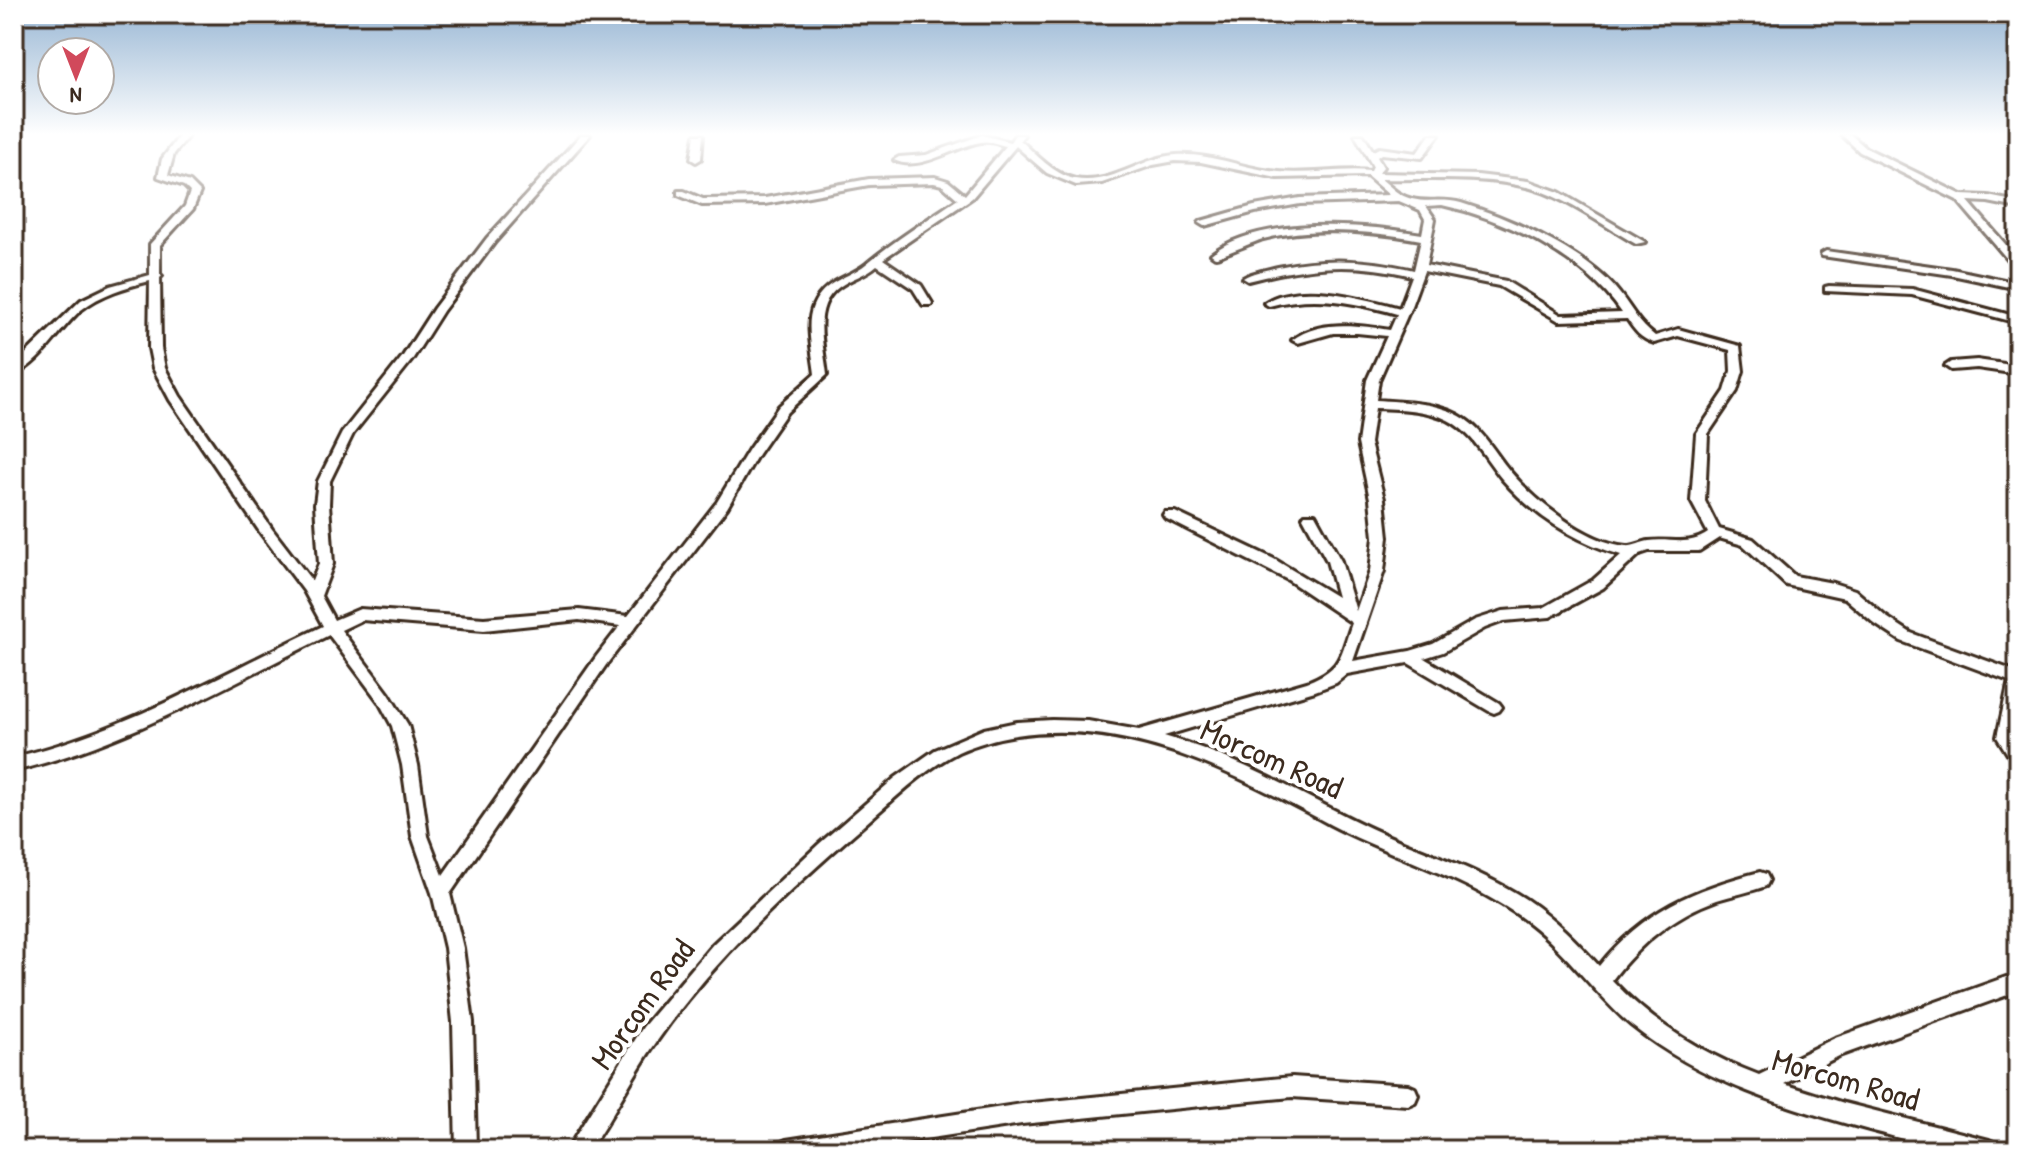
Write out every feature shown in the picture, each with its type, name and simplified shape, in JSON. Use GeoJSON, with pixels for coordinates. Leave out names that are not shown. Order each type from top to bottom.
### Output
{"type":"FeatureCollection","features":[{"type":"Feature","properties":{"kind":"street"},"geometry":{"type":"LineString","coordinates":[[192,189],[195,192],[190,207],[157,240],[155,348],[159,368],[174,397],[400,725],[410,765],[420,836],[441,893],[454,948],[463,1022],[466,1150]]}},
{"type":"Feature","properties":{"kind":"street"},"geometry":{"type":"LineString","coordinates":[[314,596],[326,564],[322,504],[324,481],[348,433],[408,358],[438,310],[491,240],[537,189]]}},
{"type":"Feature","properties":{"kind":"street"},"geometry":{"type":"LineString","coordinates":[[681,193],[702,202],[765,201],[829,189]]}},
{"type":"Feature","properties":{"kind":"street"},"geometry":{"type":"LineString","coordinates":[[953,189],[964,199]]}},
{"type":"Feature","properties":{"kind":"street"},"geometry":{"type":"LineString","coordinates":[[441,893],[568,707],[722,505],[783,409],[821,375],[816,323],[817,309],[824,295],[836,284],[868,268],[975,189]]}},
{"type":"Feature","properties":{"kind":"street"},"geometry":{"type":"LineString","coordinates":[[1387,189],[1417,203],[1456,205],[1546,243],[1593,272],[1620,299],[1640,330],[1654,340],[1678,332],[1736,348],[1737,371],[1731,391],[1702,434],[1698,501],[1714,532],[1748,542],[1791,581],[1850,594],[1906,637],[2018,676],[2005,737],[2018,756]]}},
{"type":"Feature","properties":{"kind":"street"},"geometry":{"type":"LineString","coordinates":[[1543,189],[1640,242]]}},
{"type":"Feature","properties":{"kind":"street"},"geometry":{"type":"LineString","coordinates":[[1942,189],[1960,198],[2018,265]]}},
{"type":"Feature","properties":{"kind":"street"},"geometry":{"type":"LineString","coordinates":[[1204,223],[1254,209],[1300,201],[1402,198]]}},
{"type":"Feature","properties":{"kind":"street"},"geometry":{"type":"LineString","coordinates":[[1945,198],[1993,200],[2018,205]]}},
{"type":"Feature","properties":{"kind":"street"},"geometry":{"type":"LineString","coordinates":[[1343,669],[1377,571],[1381,537],[1377,499],[1364,443],[1373,380],[1403,312],[1427,238],[1428,212],[1417,203]]}},
{"type":"Feature","properties":{"kind":"street"},"geometry":{"type":"LineString","coordinates":[[1216,254],[1259,238],[1301,231],[1386,231],[1427,238]]}},
{"type":"Feature","properties":{"kind":"street"},"geometry":{"type":"LineString","coordinates":[[1826,254],[1952,272],[2018,286]]}},
{"type":"Feature","properties":{"kind":"street"},"geometry":{"type":"LineString","coordinates":[[877,260],[917,287],[927,303]]}},
{"type":"Feature","properties":{"kind":"street"},"geometry":{"type":"LineString","coordinates":[[1248,278],[1298,265],[1339,260],[1364,262],[1502,283],[1559,318],[1630,316]]}},
{"type":"Feature","properties":{"kind":"street"},"geometry":{"type":"LineString","coordinates":[[14,371],[77,308],[97,295],[157,276]]}},
{"type":"Feature","properties":{"kind":"street"},"geometry":{"type":"LineString","coordinates":[[1829,289],[1912,292],[2018,320]]}},
{"type":"Feature","properties":{"kind":"street"},"geometry":{"type":"LineString","coordinates":[[1269,303],[1312,296],[1375,304],[1403,312]]}},
{"type":"Feature","properties":{"kind":"street"},"geometry":{"type":"LineString","coordinates":[[1298,340],[1314,331],[1334,329],[1393,334]]}},
{"type":"Feature","properties":{"kind":"street"},"geometry":{"type":"LineString","coordinates":[[1951,366],[1977,364],[2018,370]]}},
{"type":"Feature","properties":{"kind":"street"},"geometry":{"type":"LineString","coordinates":[[1369,404],[1400,405],[1451,416],[1472,430],[1509,479],[1557,522],[1578,536],[1631,553]]}},
{"type":"Feature","properties":{"kind":"street"},"geometry":{"type":"LineString","coordinates":[[1170,515],[1306,584],[1360,622]]}},
{"type":"Feature","properties":{"kind":"street"},"geometry":{"type":"LineString","coordinates":[[1310,517],[1334,561],[1348,611]]}},
{"type":"Feature","properties":{"kind":"street"},"geometry":{"type":"LineString","coordinates":[[1136,737],[1310,687],[1331,679],[1343,669],[1410,657],[1438,648],[1480,624],[1503,616],[1545,613],[1598,584],[1631,553],[1649,546],[1699,546],[1714,532]]}},
{"type":"Feature","properties":{"kind":"street"},"geometry":{"type":"LineString","coordinates":[[14,764],[44,757],[135,723],[352,616],[368,613],[484,624],[579,615],[631,622]]}},
{"type":"Feature","properties":{"kind":"street"},"geometry":{"type":"LineString","coordinates":[[1410,657],[1494,707]]}},
{"type":"Feature","properties":{"kind":"street","name":"Morcom Road"},"geometry":{"type":"LineString","coordinates":[[577,1150],[649,1036],[715,954],[818,856],[936,757],[982,736],[1029,727],[1084,727],[1136,737],[1220,760],[1331,817],[1499,892],[1541,921],[1631,1012],[1699,1059],[1759,1086],[1989,1150]]}},
{"type":"Feature","properties":{"kind":"street"},"geometry":{"type":"LineString","coordinates":[[1601,979],[1621,951],[1649,924],[1690,901],[1760,880]]}},
{"type":"Feature","properties":{"kind":"street"},"geometry":{"type":"LineString","coordinates":[[1759,1086],[1835,1048],[2006,986]]}},
{"type":"Feature","properties":{"kind":"street"},"geometry":{"type":"LineString","coordinates":[[786,1150],[1022,1114],[1292,1087],[1387,1091],[1408,1095]]}}]}
